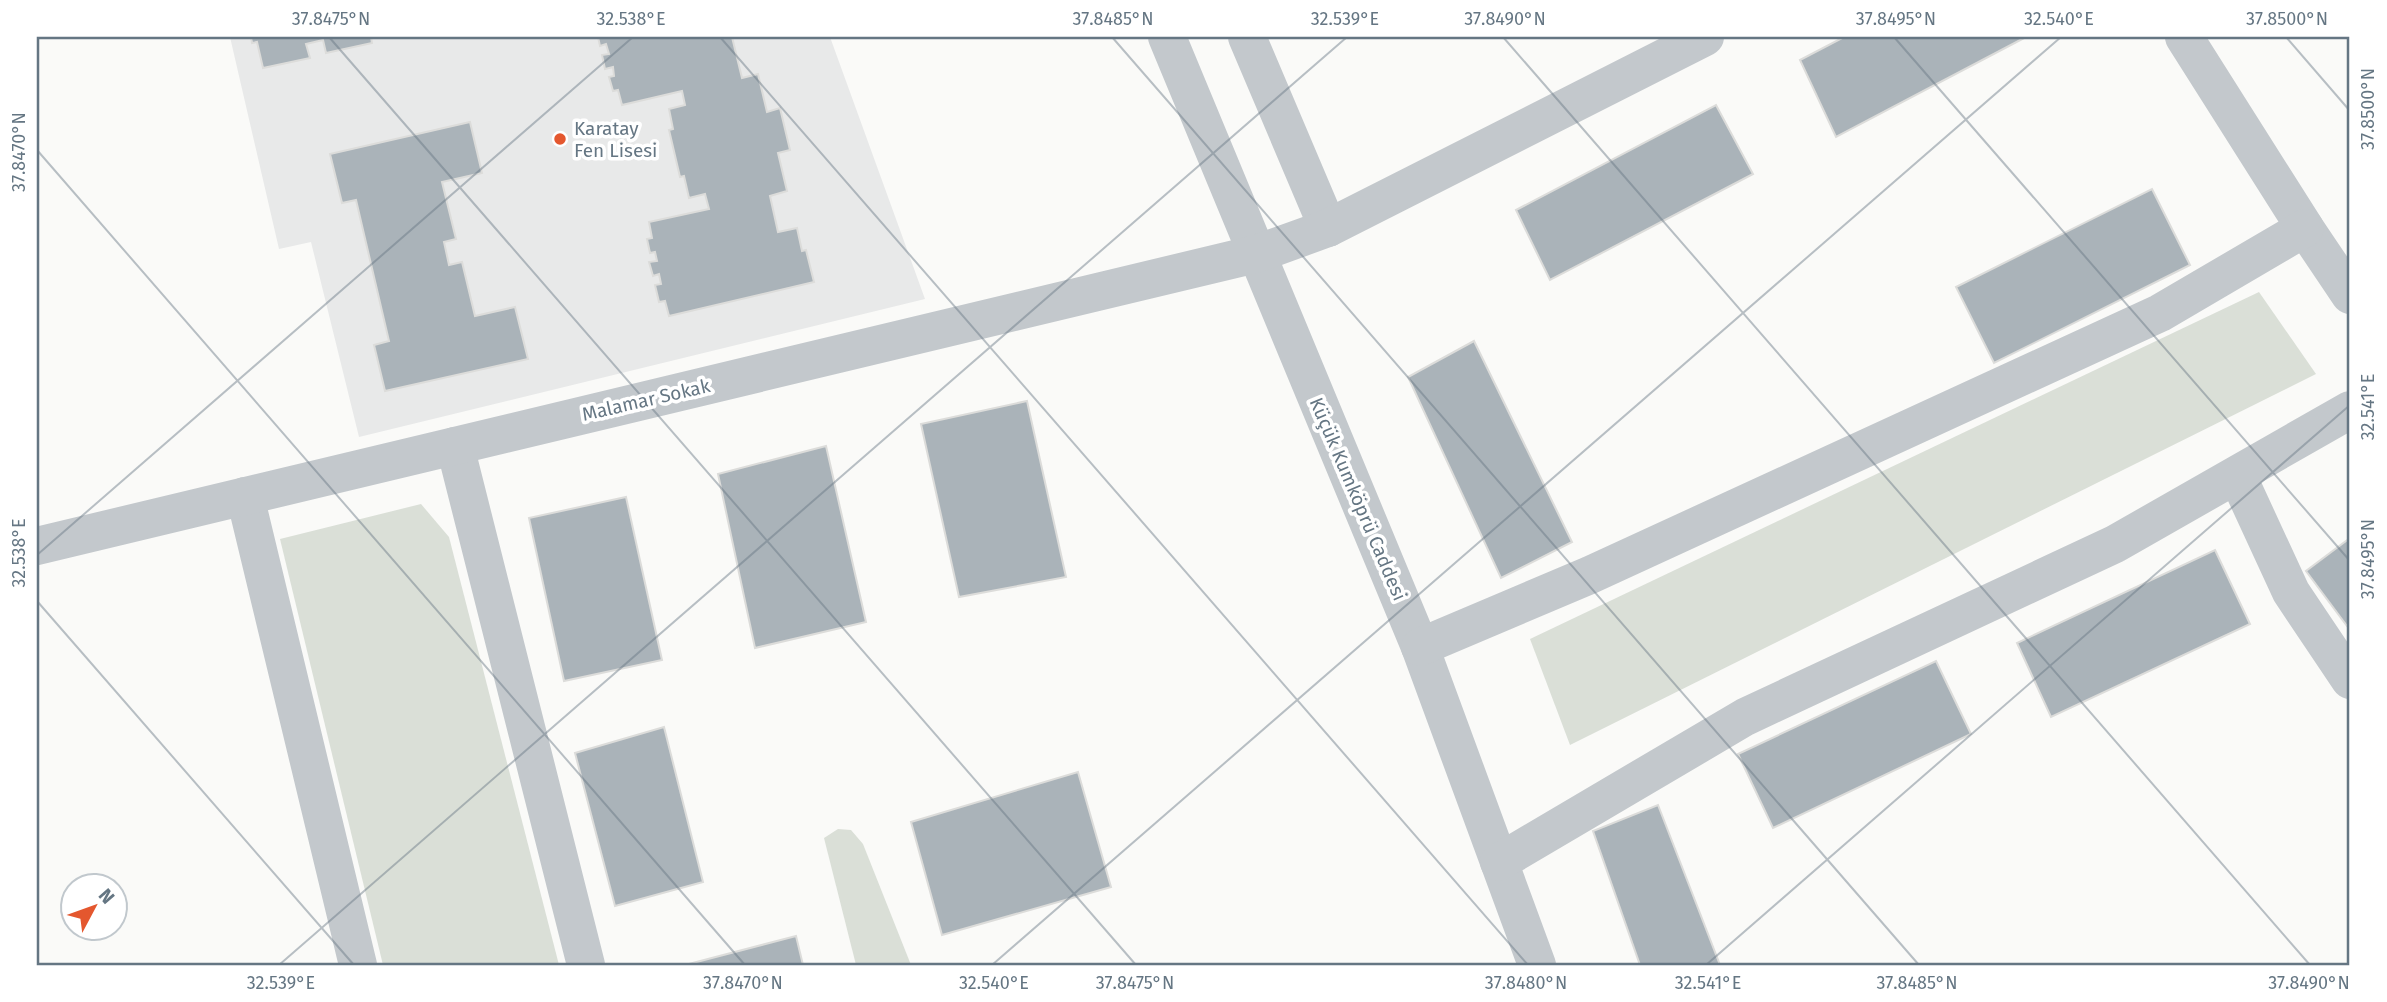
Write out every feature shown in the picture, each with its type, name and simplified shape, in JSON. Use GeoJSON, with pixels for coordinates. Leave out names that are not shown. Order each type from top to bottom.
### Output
{"type":"FeatureCollection","features":[{"type":"Feature","properties":{"kind":"street","name":"Küçük Kumköprü Caddesi"},"geometry":{"type":"LineString","coordinates":[[1167,37],[1420,647],[1537,965]]}},
{"type":"Feature","properties":{"kind":"street"},"geometry":{"type":"LineString","coordinates":[[1247,37],[1328,228]]}},
{"type":"Feature","properties":{"kind":"street","name":"Malamar Sokak"},"geometry":{"type":"LineString","coordinates":[[37,546],[1256,254],[1328,228],[1705,37]]}},
{"type":"Feature","properties":{"kind":"street"},"geometry":{"type":"LineString","coordinates":[[2183,37],[2350,295]]}},
{"type":"Feature","properties":{"kind":"street"},"geometry":{"type":"LineString","coordinates":[[1420,647],[1590,575],[2160,313],[2305,228]]}},
{"type":"Feature","properties":{"kind":"street"},"geometry":{"type":"LineString","coordinates":[[1499,862],[1745,717],[2115,544],[2349,413]]}},
{"type":"Feature","properties":{"kind":"street"},"geometry":{"type":"LineString","coordinates":[[455,446],[586,965]]}},
{"type":"Feature","properties":{"kind":"street"},"geometry":{"type":"LineString","coordinates":[[2237,475],[2291,592],[2350,680]]}},
{"type":"Feature","properties":{"kind":"street"},"geometry":{"type":"LineString","coordinates":[[245,496],[358,965]]}},
{"type":"Feature","properties":{"kind":"shaded area","name":"Karatay Fen Lisesi"},"geometry":{"type":"Polygon","coordinates":[[[230,37],[830,37],[925,299],[359,437],[311,242],[279,249],[230,37]]]}},
{"type":"Feature","properties":{"kind":"shaded area"},"geometry":{"type":"Polygon","coordinates":[[[2259,292],[2316,374],[1570,745],[1530,639],[2259,292]]]}},
{"type":"Feature","properties":{"kind":"shaded area"},"geometry":{"type":"Polygon","coordinates":[[[421,504],[449,537],[559,965],[383,965],[280,539],[421,504]]]}},
{"type":"Feature","properties":{"kind":"shaded area"},"geometry":{"type":"Polygon","coordinates":[[[838,829],[851,830],[863,844],[911,965],[856,965],[824,838],[838,829]]]}},
{"type":"Feature","properties":{"kind":"building"},"geometry":{"type":"Polygon","coordinates":[[[251,37],[371,37],[372,43],[326,53],[323,40],[306,44],[310,58],[263,68],[257,42],[252,43],[251,37]]]}},
{"type":"Feature","properties":{"kind":"building"},"geometry":{"type":"Polygon","coordinates":[[[598,37],[732,37],[742,78],[758,74],[767,112],[780,108],[790,150],[778,153],[787,191],[770,196],[778,232],[797,228],[802,251],[806,250],[814,282],[669,316],[665,301],[659,302],[655,285],[661,284],[659,274],[653,276],[649,262],[657,261],[655,252],[650,253],[647,239],[652,238],[649,222],[709,209],[705,194],[689,198],[684,176],[680,177],[669,130],[673,129],[669,109],[685,105],[682,91],[622,105],[618,90],[613,91],[609,77],[614,76],[613,67],[605,69],[602,55],[609,54],[606,44],[600,46],[598,37]]]}},
{"type":"Feature","properties":{"kind":"building"},"geometry":{"type":"Polygon","coordinates":[[[1844,37],[2026,37],[1836,137],[1800,60],[1844,37]]]}},
{"type":"Feature","properties":{"kind":"building"},"geometry":{"type":"Polygon","coordinates":[[[1716,105],[1753,174],[1550,280],[1516,210],[1716,105]]]}},
{"type":"Feature","properties":{"kind":"building"},"geometry":{"type":"Polygon","coordinates":[[[470,122],[482,173],[442,182],[456,239],[444,242],[449,265],[462,262],[475,316],[515,307],[528,359],[385,391],[374,345],[389,341],[356,200],[342,203],[330,154],[470,122]]]}},
{"type":"Feature","properties":{"kind":"building"},"geometry":{"type":"Polygon","coordinates":[[[2152,189],[2190,265],[1994,363],[1956,287],[2152,189]]]}},
{"type":"Feature","properties":{"kind":"building"},"geometry":{"type":"Polygon","coordinates":[[[1474,341],[1572,542],[1501,578],[1408,377],[1474,341]]]}},
{"type":"Feature","properties":{"kind":"building"},"geometry":{"type":"Polygon","coordinates":[[[1027,401],[1066,577],[959,597],[921,424],[1027,401]]]}},
{"type":"Feature","properties":{"kind":"building"},"geometry":{"type":"Polygon","coordinates":[[[826,446],[866,622],[755,648],[718,474],[826,446]]]}},
{"type":"Feature","properties":{"kind":"building"},"geometry":{"type":"Polygon","coordinates":[[[626,497],[662,660],[564,681],[529,518],[626,497]]]}},
{"type":"Feature","properties":{"kind":"building"},"geometry":{"type":"Polygon","coordinates":[[[2350,538],[2350,630],[2306,571],[2350,538]]]}},
{"type":"Feature","properties":{"kind":"building"},"geometry":{"type":"Polygon","coordinates":[[[2215,550],[2250,624],[2051,717],[2017,643],[2215,550]]]}},
{"type":"Feature","properties":{"kind":"building"},"geometry":{"type":"Polygon","coordinates":[[[1936,661],[1971,734],[1773,828],[1738,754],[1936,661]]]}},
{"type":"Feature","properties":{"kind":"building"},"geometry":{"type":"Polygon","coordinates":[[[664,727],[703,882],[615,906],[575,753],[664,727]]]}},
{"type":"Feature","properties":{"kind":"building"},"geometry":{"type":"Polygon","coordinates":[[[1078,772],[1111,887],[942,935],[911,822],[1078,772]]]}},
{"type":"Feature","properties":{"kind":"building"},"geometry":{"type":"Polygon","coordinates":[[[1658,805],[1720,965],[1640,965],[1593,831],[1658,805]]]}},
{"type":"Feature","properties":{"kind":"building"},"geometry":{"type":"Polygon","coordinates":[[[796,936],[803,965],[685,965],[796,936]]]}},
{"type":"Feature","properties":{"kind":"place","name":"Karatay Fen Lisesi"},"geometry":{"type":"Point","coordinates":[560,139]}}]}
